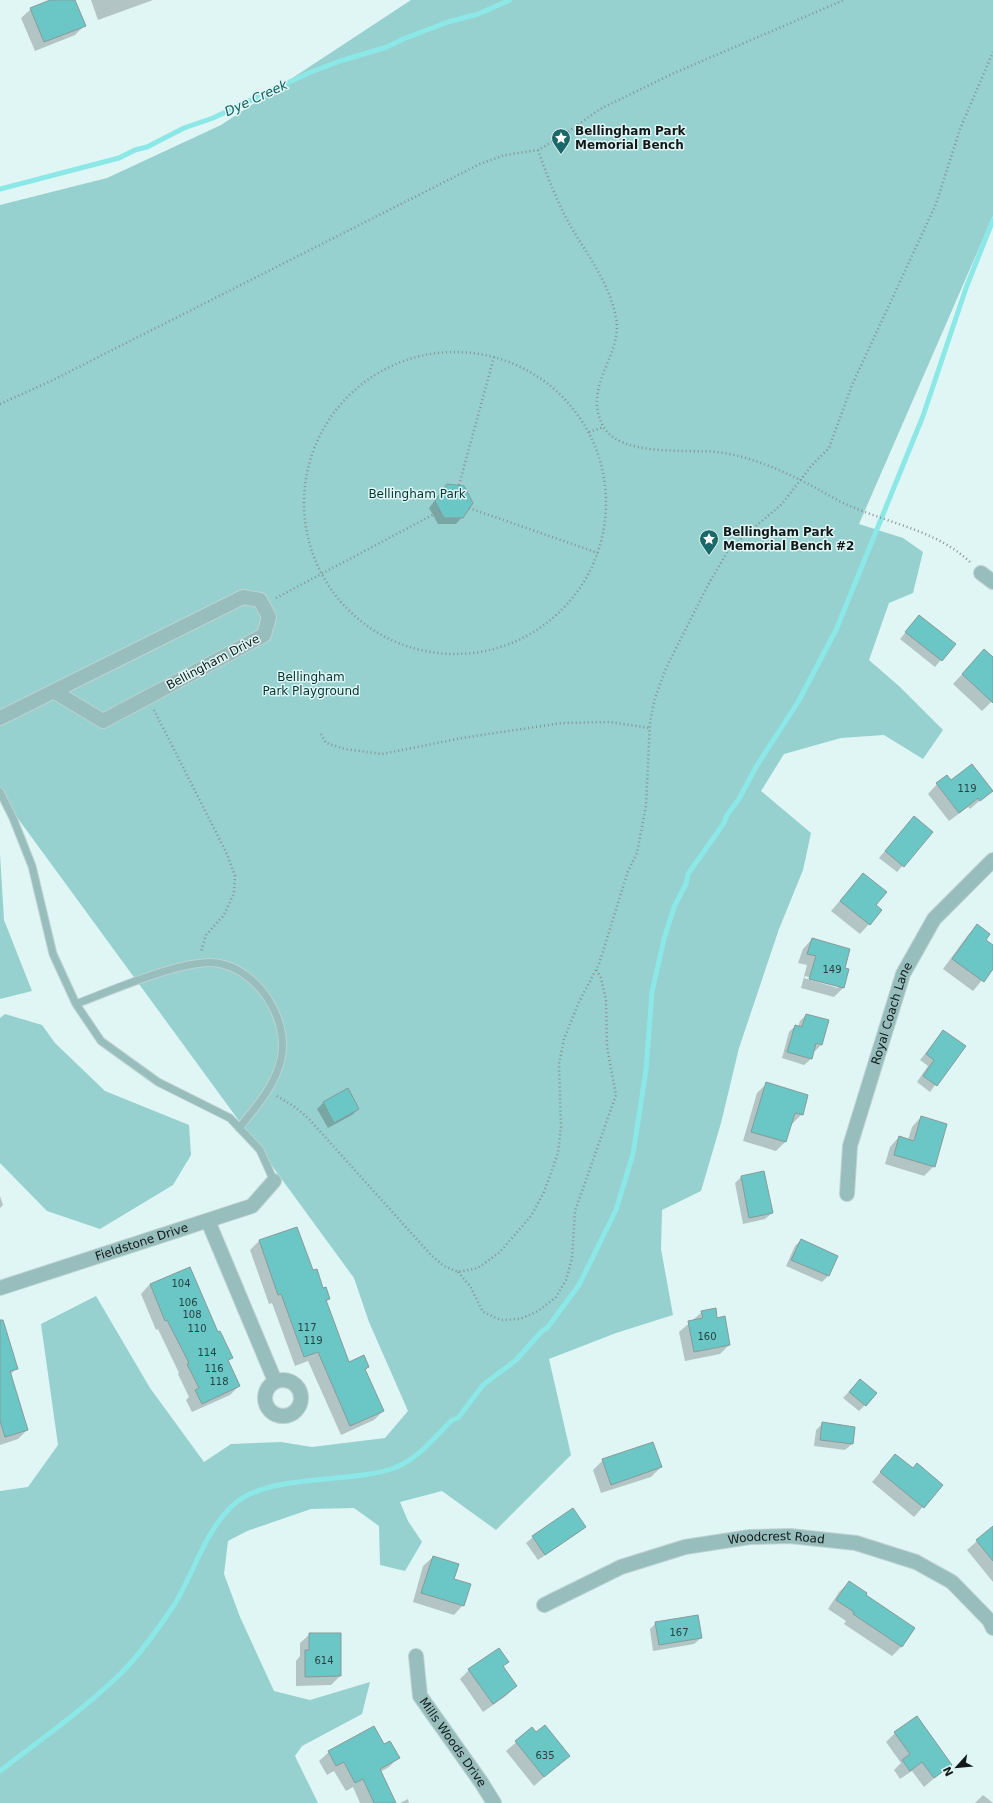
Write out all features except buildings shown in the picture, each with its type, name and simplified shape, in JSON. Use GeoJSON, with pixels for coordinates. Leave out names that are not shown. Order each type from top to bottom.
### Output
{"type":"FeatureCollection","features":[{"type":"Feature","properties":{"kind":"street"},"geometry":{"type":"LineString","coordinates":[[981,572],[993,582]]}},
{"type":"Feature","properties":{"kind":"street"},"geometry":{"type":"LineString","coordinates":[[0,718],[55,692],[243,597],[260,600],[263,605]]}},
{"type":"Feature","properties":{"kind":"street","name":"Bellingham Drive"},"geometry":{"type":"LineString","coordinates":[[55,692],[103,721],[264,635],[269,617],[263,605]]}},
{"type":"Feature","properties":{"kind":"street","name":"Royal Coach Lane"},"geometry":{"type":"LineString","coordinates":[[847,1194],[850,1146],[903,974],[934,919],[993,862]]}},
{"type":"Feature","properties":{"kind":"street","name":"Fieldstone Drive"},"geometry":{"type":"LineString","coordinates":[[0,1288],[252,1206],[274,1181]]}},
{"type":"Feature","properties":{"kind":"street"},"geometry":{"type":"LineString","coordinates":[[208,1220],[275,1381]]}},
{"type":"Feature","properties":{"kind":"street","name":"Woodcrest Road"},"geometry":{"type":"LineString","coordinates":[[544,1605],[621,1567],[685,1547],[750,1537],[790,1536],[856,1543],[916,1562],[952,1582],[989,1620],[993,1628]]}},
{"type":"Feature","properties":{"kind":"street","name":"Mills Woods Drive"},"geometry":{"type":"LineString","coordinates":[[416,1656],[420,1696],[481,1782],[494,1803]]}},
{"type":"Feature","properties":{"kind":"lane"},"geometry":{"type":"LineString","coordinates":[[0,792],[13,818],[32,866],[53,954],[76,1004],[101,1041],[158,1082],[230,1118],[260,1150],[274,1181]]}},
{"type":"Feature","properties":{"kind":"lane"},"geometry":{"type":"LineString","coordinates":[[76,1004],[157,974],[198,963],[217,963],[230,966],[253,980],[271,1001],[281,1030],[281,1059],[268,1091],[239,1128]]}},
{"type":"Feature","properties":{"kind":"path"},"geometry":{"type":"LineString","coordinates":[[0,404],[51,382],[480,164],[505,155],[538,150],[561,137],[600,109],[672,74],[844,0]]}},
{"type":"Feature","properties":{"kind":"path"},"geometry":{"type":"LineString","coordinates":[[458,1272],[478,1268],[500,1252],[531,1216],[544,1192],[558,1153],[561,1127],[559,1064],[564,1039],[596,969],[628,871],[637,853],[646,806],[650,728],[655,698],[666,668],[708,585],[729,549],[782,504],[800,480],[829,448],[852,385],[936,204],[960,129],[993,52]]}},
{"type":"Feature","properties":{"kind":"path"},"geometry":{"type":"LineString","coordinates":[[538,150],[550,184],[566,218],[590,256],[609,293],[617,319],[616,338],[597,394],[597,409],[604,427],[618,440],[639,448],[714,452],[740,456],[780,470],[854,508],[914,529],[957,549],[981,572]]}},
{"type":"Feature","properties":{"kind":"path"},"geometry":{"type":"LineString","coordinates":[[440,352],[467,352],[494,357],[518,365],[539,377],[559,393],[575,411],[589,432],[599,455],[605,479],[606,510],[604,529],[598,553],[588,577],[572,600],[553,619],[531,635],[507,646],[481,653],[461,654],[427,652],[401,644],[377,633],[356,617],[337,597],[322,574],[312,550],[307,530],[304,496],[308,469],[316,444],[329,420],[345,399],[366,381],[389,367],[414,357],[440,352]]}},
{"type":"Feature","properties":{"kind":"path"},"geometry":{"type":"LineString","coordinates":[[459,485],[494,357]]}},
{"type":"Feature","properties":{"kind":"path"},"geometry":{"type":"LineString","coordinates":[[589,432],[604,427]]}},
{"type":"Feature","properties":{"kind":"path"},"geometry":{"type":"LineString","coordinates":[[470,508],[598,553]]}},
{"type":"Feature","properties":{"kind":"path"},"geometry":{"type":"LineString","coordinates":[[263,605],[440,511]]}},
{"type":"Feature","properties":{"kind":"path"},"geometry":{"type":"LineString","coordinates":[[147,698],[227,854],[235,876],[234,893],[224,915],[206,935],[198,963]]}},
{"type":"Feature","properties":{"kind":"path"},"geometry":{"type":"LineString","coordinates":[[321,734],[326,743],[345,749],[382,754],[462,738],[562,723],[610,722],[650,728]]}},
{"type":"Feature","properties":{"kind":"path"},"geometry":{"type":"LineString","coordinates":[[268,1091],[295,1107],[308,1118],[431,1255],[444,1266],[458,1272],[470,1286],[483,1312],[501,1320],[520,1319],[538,1312],[556,1297],[566,1280],[572,1258],[575,1211],[616,1095],[607,1047],[606,1000],[601,978],[596,969]]}},
{"type":"Feature","properties":{"kind":"green space","name":"Bellingham Park"},"geometry":{"type":"Polygon","coordinates":[[[411,0],[993,0],[993,216],[859,524],[903,538],[923,552],[913,593],[889,603],[869,660],[900,687],[943,730],[923,759],[884,735],[841,738],[784,754],[761,791],[811,833],[803,870],[779,929],[739,1048],[721,1123],[701,1191],[662,1210],[661,1249],[673,1315],[616,1333],[549,1359],[571,1455],[496,1530],[442,1491],[400,1502],[408,1521],[422,1542],[405,1571],[380,1565],[379,1526],[354,1508],[311,1509],[247,1531],[228,1541],[224,1574],[240,1617],[274,1691],[310,1700],[370,1682],[362,1714],[302,1746],[295,1756],[318,1803],[0,1803],[0,1491],[28,1487],[58,1445],[41,1324],[96,1296],[150,1388],[204,1462],[231,1444],[281,1442],[312,1447],[385,1438],[408,1411],[369,1322],[354,1278],[0,794],[0,205],[107,178],[221,125],[411,0]]]}},
{"type":"Feature","properties":{"kind":"green space"},"geometry":{"type":"Polygon","coordinates":[[[0,854],[4,920],[32,991],[0,999],[0,854]]]}},
{"type":"Feature","properties":{"kind":"green space"},"geometry":{"type":"Polygon","coordinates":[[[5,1014],[42,1025],[55,1043],[105,1091],[189,1125],[191,1155],[173,1185],[100,1229],[47,1211],[0,1163],[0,1018],[5,1014]]]}},
{"type":"Feature","properties":{"kind":"waterway","name":"Dye Creek"},"geometry":{"type":"LineString","coordinates":[[0,189],[119,158],[135,150],[147,147],[184,128],[213,118],[311,72],[340,61],[387,47],[403,39],[448,22],[478,14],[510,0]]}},
{"type":"Feature","properties":{"kind":"waterway"},"geometry":{"type":"LineString","coordinates":[[0,1771],[88,1703],[132,1662],[174,1605],[214,1528],[232,1506],[247,1496],[265,1488],[376,1473],[394,1468],[410,1460],[452,1420],[458,1418],[483,1385],[516,1360],[542,1331],[547,1328],[579,1285],[616,1210],[633,1154],[646,1070],[652,992],[664,939],[674,907],[686,884],[688,874],[724,823],[727,815],[739,799],[756,767],[798,702],[836,630],[923,416],[966,288],[993,220]]}},
{"type":"Feature","properties":{"kind":"place","name":"Bellingham Park Memorial Bench"},"geometry":{"type":"Point","coordinates":[561,155]}},
{"type":"Feature","properties":{"kind":"place","name":"Bellingham Park Memorial Bench #2"},"geometry":{"type":"Point","coordinates":[709,556]}},
{"type":"Feature","properties":{"kind":"park label","name":"Bellingham Park Playground"},"geometry":{"type":"Point","coordinates":[311,684]}}]}
